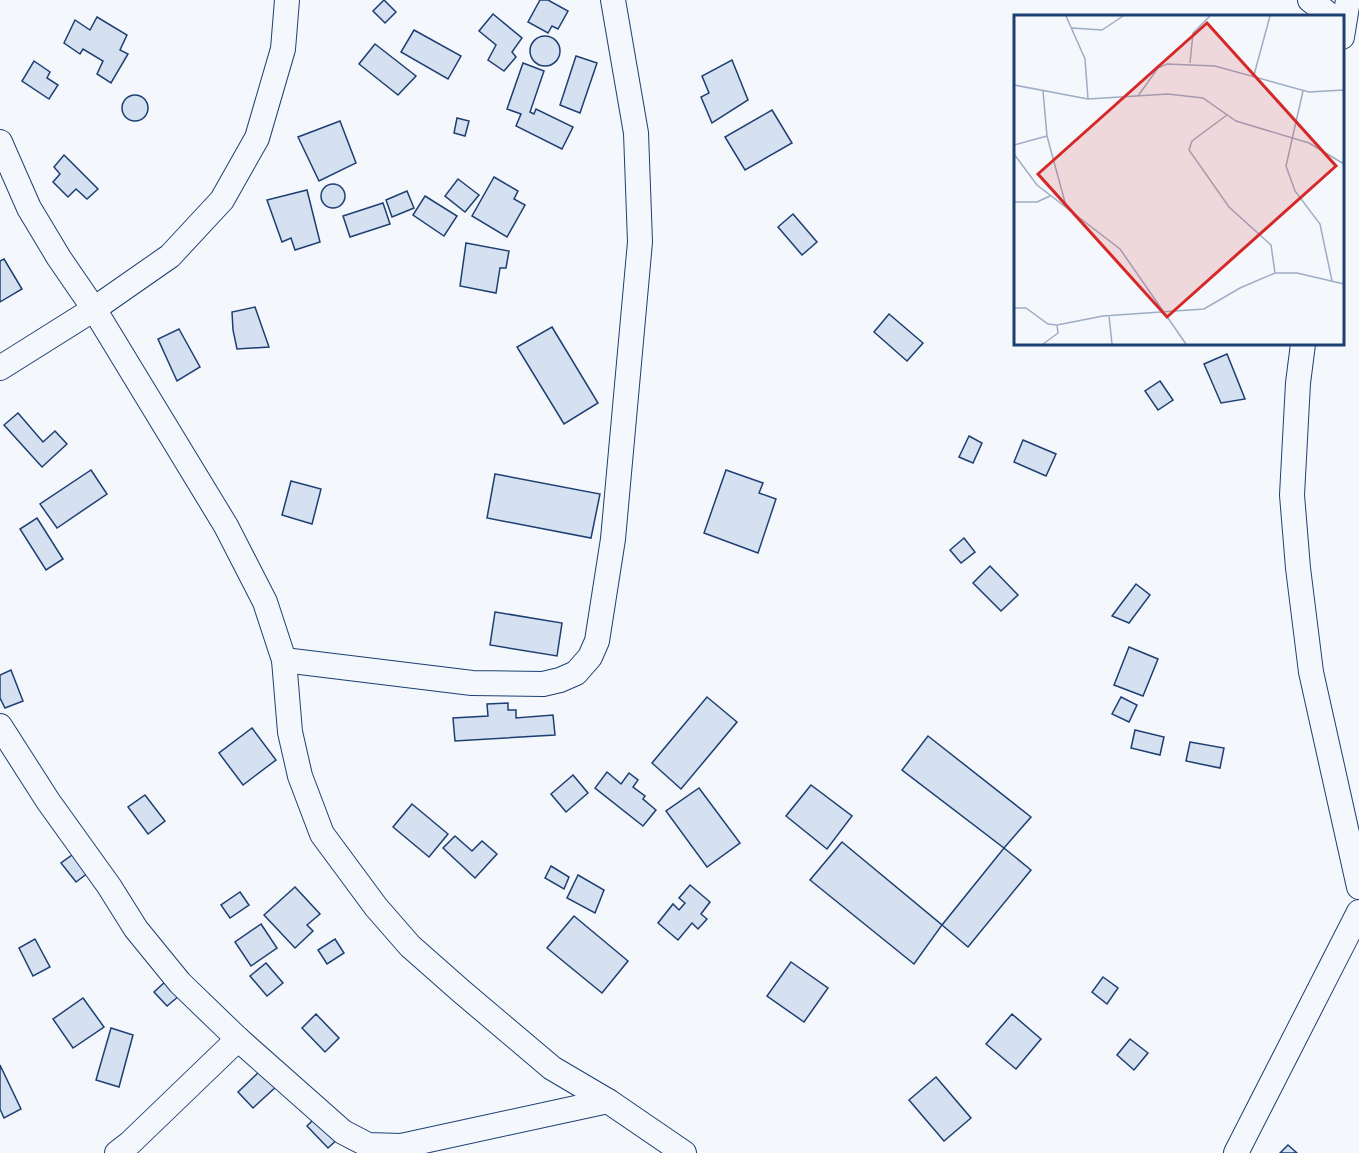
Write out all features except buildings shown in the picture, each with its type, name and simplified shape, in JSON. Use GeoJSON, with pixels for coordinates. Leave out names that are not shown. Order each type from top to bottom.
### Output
{"type":"FeatureCollection","features":[{"type":"Feature","properties":{"kind":"street"},"geometry":{"type":"LineString","coordinates":[[0,368],[94,309],[170,256],[222,200],[257,138],[283,49],[287,0]]}},
{"type":"Feature","properties":{"kind":"street"},"geometry":{"type":"LineString","coordinates":[[284,660],[472,683],[543,684],[576,673],[590,657],[597,641],[613,539],[640,242],[636,133],[612,0]]}},
{"type":"Feature","properties":{"kind":"street"},"geometry":{"type":"LineString","coordinates":[[1310,0],[1328,15]]}},
{"type":"Feature","properties":{"kind":"street"},"geometry":{"type":"LineString","coordinates":[[1344,29],[1348,0]]}},
{"type":"Feature","properties":{"kind":"street"},"geometry":{"type":"LineString","coordinates":[[0,142],[29,208],[59,258],[94,309],[226,526],[265,602],[284,660],[290,732],[300,776],[322,834],[376,907],[410,946],[552,1068],[608,1101],[684,1153]]}},
{"type":"Feature","properties":{"kind":"street"},"geometry":{"type":"LineString","coordinates":[[1303,345],[1298,383],[1292,495],[1298,568],[1311,672],[1359,887]]}},
{"type":"Feature","properties":{"kind":"street"},"geometry":{"type":"LineString","coordinates":[[1,728],[48,801],[136,928],[180,983],[238,1039],[343,1132],[368,1145],[401,1146],[608,1101]]}},
{"type":"Feature","properties":{"kind":"street"},"geometry":{"type":"LineString","coordinates":[[1236,1153],[1359,912]]}},
{"type":"Feature","properties":{"kind":"street"},"geometry":{"type":"LineString","coordinates":[[117,1153],[238,1039]]}}]}
